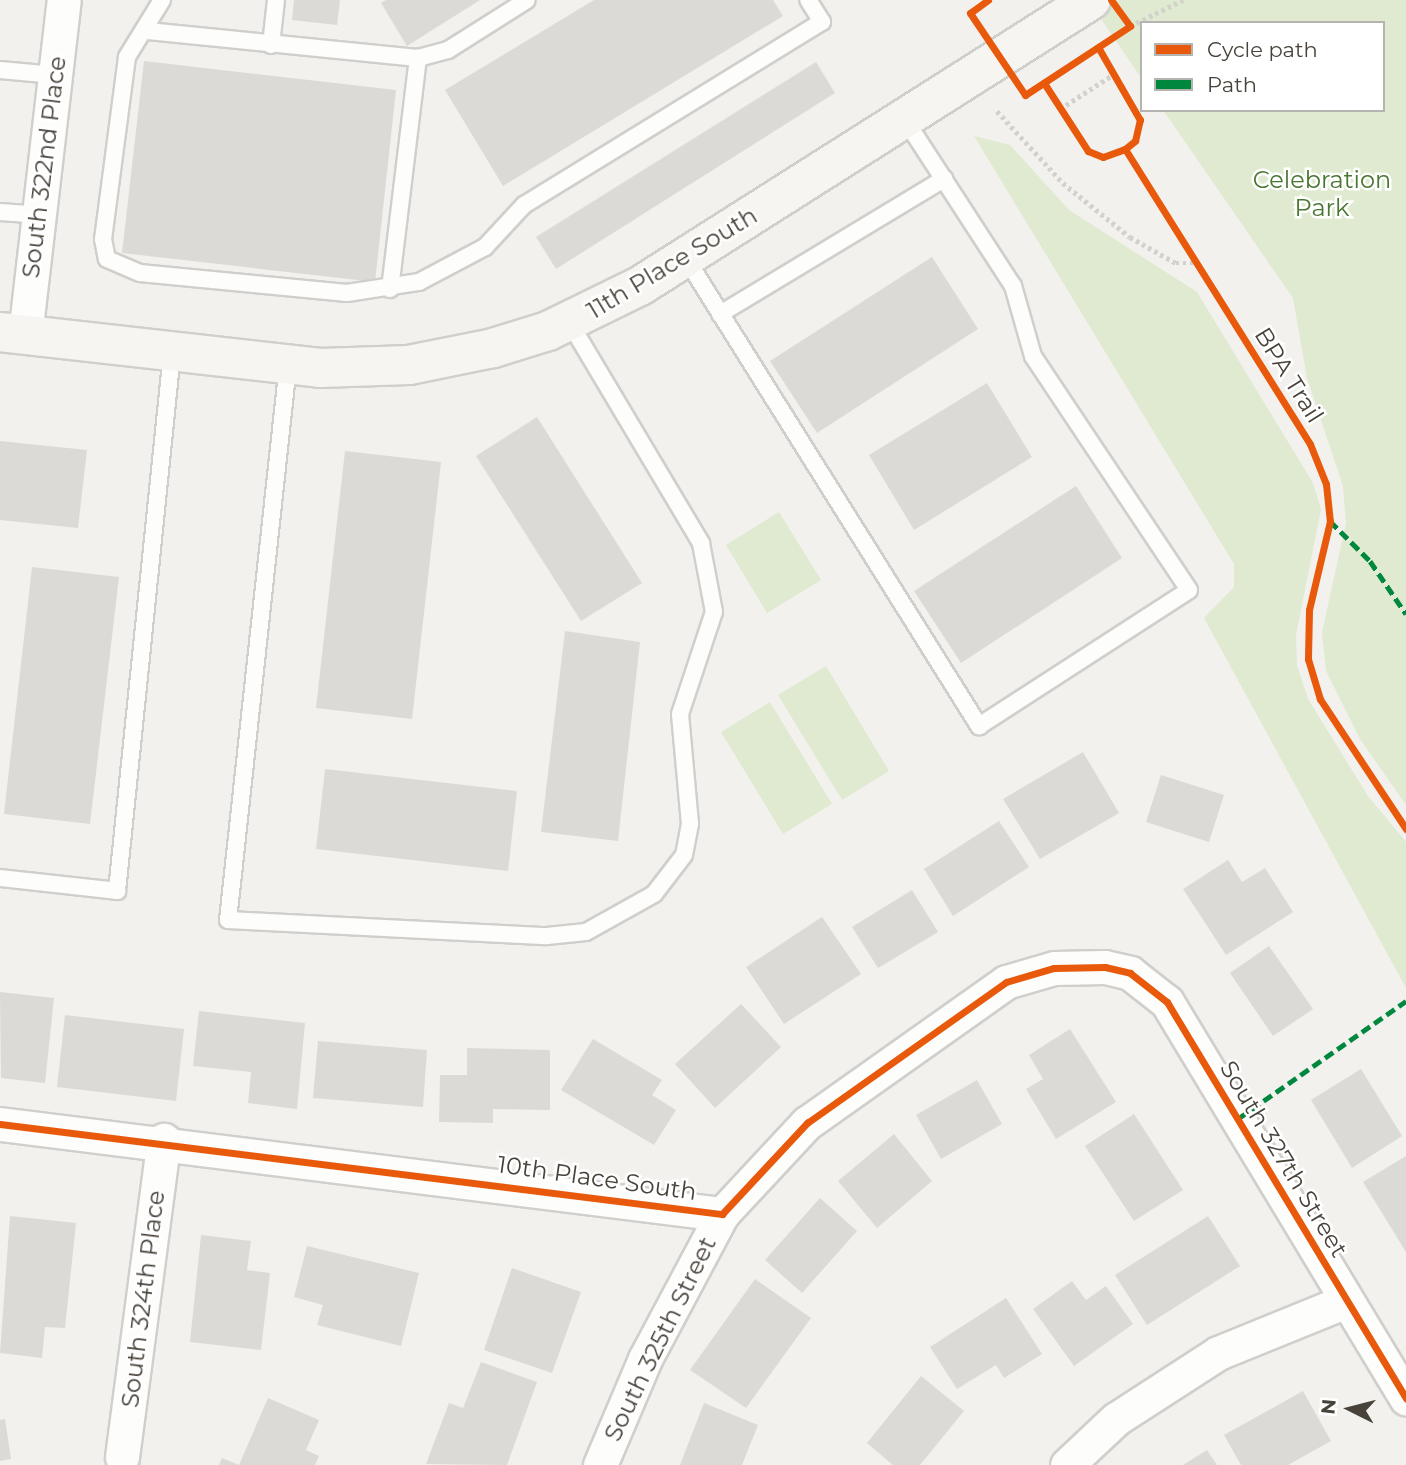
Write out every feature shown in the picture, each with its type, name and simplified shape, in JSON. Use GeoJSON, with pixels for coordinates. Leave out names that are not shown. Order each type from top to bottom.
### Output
{"type":"FeatureCollection","features":[{"type":"Feature","properties":{"kind":"street","name":"South 322nd Place"},"geometry":{"type":"LineString","coordinates":[[12,334],[38,215],[64,0]]}},
{"type":"Feature","properties":{"kind":"street","name":"11th Place South"},"geometry":{"type":"LineString","coordinates":[[12,334],[288,366],[368,369],[445,360],[569,322],[685,257],[905,120],[1041,14],[1091,0]]}},
{"type":"Feature","properties":{"kind":"street","name":"10th Place South"},"geometry":{"type":"LineString","coordinates":[[0,1124],[163,1140],[722,1214],[807,1123],[1006,982],[1054,968],[1105,967]]}},
{"type":"Feature","properties":{"kind":"street","name":"South 327th Street"},"geometry":{"type":"LineString","coordinates":[[1105,967],[1130,974],[1167,1002],[1406,1398]]}},
{"type":"Feature","properties":{"kind":"street","name":"South 324th Place"},"geometry":{"type":"LineString","coordinates":[[122,1457],[163,1140]]}},
{"type":"Feature","properties":{"kind":"street","name":"South 325th Street"},"geometry":{"type":"LineString","coordinates":[[600,1465],[663,1321],[722,1214]]}},
{"type":"Feature","properties":{"kind":"street"},"geometry":{"type":"LineString","coordinates":[[1067,1465],[1133,1407],[1218,1353],[1346,1301]]}},
{"type":"Feature","properties":{"kind":"lane"},"geometry":{"type":"LineString","coordinates":[[162,0],[148,32],[131,48],[126,66],[103,239],[111,264],[140,273],[331,293],[390,289],[443,272],[485,247],[524,205],[821,22],[808,0]]}},
{"type":"Feature","properties":{"kind":"lane"},"geometry":{"type":"LineString","coordinates":[[271,45],[276,0]]}},
{"type":"Feature","properties":{"kind":"lane"},"geometry":{"type":"LineString","coordinates":[[148,32],[418,58],[448,50],[527,0]]}},
{"type":"Feature","properties":{"kind":"lane"},"geometry":{"type":"LineString","coordinates":[[390,289],[418,58]]}},
{"type":"Feature","properties":{"kind":"lane"},"geometry":{"type":"LineString","coordinates":[[0,70],[55,75]]}},
{"type":"Feature","properties":{"kind":"lane"},"geometry":{"type":"LineString","coordinates":[[685,257],[979,726],[1189,590],[1033,356],[1013,286],[905,120]]}},
{"type":"Feature","properties":{"kind":"lane"},"geometry":{"type":"LineString","coordinates":[[720,314],[944,179]]}},
{"type":"Feature","properties":{"kind":"lane"},"geometry":{"type":"LineString","coordinates":[[0,212],[38,215]]}},
{"type":"Feature","properties":{"kind":"lane"},"geometry":{"type":"LineString","coordinates":[[288,366],[229,920],[547,936],[586,932],[654,894],[684,855],[690,824],[680,714],[714,612],[701,543],[569,322]]}},
{"type":"Feature","properties":{"kind":"lane"},"geometry":{"type":"LineString","coordinates":[[0,878],[117,891],[172,353]]}},
{"type":"Feature","properties":{"kind":"path"},"geometry":{"type":"LineString","coordinates":[[1140,21],[1183,0]]}},
{"type":"Feature","properties":{"kind":"path"},"geometry":{"type":"LineString","coordinates":[[1124,18],[1130,26]]}},
{"type":"Feature","properties":{"kind":"path"},"geometry":{"type":"LineString","coordinates":[[1119,33],[1140,21]]}},
{"type":"Feature","properties":{"kind":"path"},"geometry":{"type":"LineString","coordinates":[[1109,65],[1121,85]]}},
{"type":"Feature","properties":{"kind":"path"},"geometry":{"type":"LineString","coordinates":[[1060,109],[1114,74]]}},
{"type":"Feature","properties":{"kind":"path"},"geometry":{"type":"LineString","coordinates":[[1055,101],[1067,121]]}},
{"type":"Feature","properties":{"kind":"path"},"geometry":{"type":"LineString","coordinates":[[997,111],[1063,183],[1130,237],[1176,263],[1196,263]]}},
{"type":"Feature","properties":{"kind":"path"},"geometry":{"type":"LineString","coordinates":[[1189,251],[1203,274]]}},
{"type":"Feature","properties":{"kind":"green space","name":"Celebration Park"},"geometry":{"type":"Polygon","coordinates":[[[1088,0],[1406,0],[1406,805],[1360,739],[1326,671],[1322,632],[1346,523],[1343,486],[1307,378],[1293,298],[1164,112],[1385,112],[1385,21],[1140,21],[1140,76],[1088,0]]]}},
{"type":"Feature","properties":{"kind":"green space"},"geometry":{"type":"Polygon","coordinates":[[[974,136],[1010,145],[1069,210],[1197,292],[1313,483],[1321,509],[1296,635],[1297,665],[1308,699],[1368,796],[1406,842],[1406,988],[1204,618],[1234,587],[1234,564],[974,136]]]}},
{"type":"Feature","properties":{"kind":"green space"},"geometry":{"type":"Polygon","coordinates":[[[779,512],[821,580],[767,613],[726,545],[779,512]]]}},
{"type":"Feature","properties":{"kind":"green space"},"geometry":{"type":"Polygon","coordinates":[[[826,666],[889,771],[842,800],[778,695],[826,666]]]}},
{"type":"Feature","properties":{"kind":"green space"},"geometry":{"type":"Polygon","coordinates":[[[770,702],[832,804],[783,834],[721,732],[770,702]]]}},
{"type":"Feature","properties":{"kind":"building"},"geometry":{"type":"Polygon","coordinates":[[[294,0],[340,0],[337,25],[292,20],[294,0]]]}},
{"type":"Feature","properties":{"kind":"building"},"geometry":{"type":"Polygon","coordinates":[[[386,0],[480,0],[407,46],[381,3],[386,0]]]}},
{"type":"Feature","properties":{"kind":"building"},"geometry":{"type":"Polygon","coordinates":[[[594,0],[773,0],[783,16],[503,186],[445,90],[594,0]]]}},
{"type":"Feature","properties":{"kind":"building"},"geometry":{"type":"Polygon","coordinates":[[[144,61],[396,90],[375,282],[122,253],[144,61]]]}},
{"type":"Feature","properties":{"kind":"building"},"geometry":{"type":"Polygon","coordinates":[[[816,62],[835,93],[556,269],[536,237],[816,62]]]}},
{"type":"Feature","properties":{"kind":"building"},"geometry":{"type":"Polygon","coordinates":[[[932,257],[978,329],[817,433],[770,361],[932,257]]]}},
{"type":"Feature","properties":{"kind":"building"},"geometry":{"type":"Polygon","coordinates":[[[987,383],[1032,457],[914,530],[869,455],[987,383]]]}},
{"type":"Feature","properties":{"kind":"building"},"geometry":{"type":"Polygon","coordinates":[[[537,417],[642,583],[581,621],[476,456],[537,417]]]}},
{"type":"Feature","properties":{"kind":"building"},"geometry":{"type":"Polygon","coordinates":[[[0,441],[87,450],[78,528],[0,520],[0,441]]]}},
{"type":"Feature","properties":{"kind":"building"},"geometry":{"type":"Polygon","coordinates":[[[345,451],[441,462],[412,719],[316,708],[345,451]]]}},
{"type":"Feature","properties":{"kind":"building"},"geometry":{"type":"Polygon","coordinates":[[[1076,486],[1122,558],[961,663],[914,591],[1076,486]]]}},
{"type":"Feature","properties":{"kind":"building"},"geometry":{"type":"Polygon","coordinates":[[[32,567],[119,577],[90,824],[4,814],[32,567]]]}},
{"type":"Feature","properties":{"kind":"building"},"geometry":{"type":"Polygon","coordinates":[[[565,631],[640,642],[618,841],[541,832],[565,631]]]}},
{"type":"Feature","properties":{"kind":"building"},"geometry":{"type":"Polygon","coordinates":[[[1083,752],[1119,813],[1040,859],[1003,799],[1083,752]]]}},
{"type":"Feature","properties":{"kind":"building"},"geometry":{"type":"Polygon","coordinates":[[[325,769],[517,791],[508,871],[316,849],[325,769]]]}},
{"type":"Feature","properties":{"kind":"building"},"geometry":{"type":"Polygon","coordinates":[[[1161,775],[1224,795],[1209,842],[1146,822],[1161,775]]]}},
{"type":"Feature","properties":{"kind":"building"},"geometry":{"type":"Polygon","coordinates":[[[999,821],[1029,867],[953,916],[924,869],[999,821]]]}},
{"type":"Feature","properties":{"kind":"building"},"geometry":{"type":"Polygon","coordinates":[[[1228,860],[1242,882],[1265,868],[1293,912],[1226,955],[1183,889],[1228,860]]]}},
{"type":"Feature","properties":{"kind":"building"},"geometry":{"type":"Polygon","coordinates":[[[912,890],[938,932],[878,968],[852,927],[912,890]]]}},
{"type":"Feature","properties":{"kind":"building"},"geometry":{"type":"Polygon","coordinates":[[[822,917],[861,974],[784,1024],[746,967],[822,917]]]}},
{"type":"Feature","properties":{"kind":"building"},"geometry":{"type":"Polygon","coordinates":[[[1269,946],[1313,1009],[1273,1036],[1230,973],[1269,946]]]}},
{"type":"Feature","properties":{"kind":"building"},"geometry":{"type":"Polygon","coordinates":[[[0,992],[54,998],[45,1083],[1,1078],[0,992]]]}},
{"type":"Feature","properties":{"kind":"building"},"geometry":{"type":"Polygon","coordinates":[[[741,1004],[781,1047],[715,1108],[675,1064],[741,1004]]]}},
{"type":"Feature","properties":{"kind":"building"},"geometry":{"type":"Polygon","coordinates":[[[199,1011],[305,1023],[297,1109],[248,1103],[251,1072],[193,1066],[199,1011]]]}},
{"type":"Feature","properties":{"kind":"building"},"geometry":{"type":"Polygon","coordinates":[[[65,1015],[184,1029],[176,1101],[57,1087],[65,1015]]]}},
{"type":"Feature","properties":{"kind":"building"},"geometry":{"type":"Polygon","coordinates":[[[1070,1029],[1116,1102],[1056,1139],[1026,1089],[1043,1079],[1029,1055],[1070,1029]]]}},
{"type":"Feature","properties":{"kind":"building"},"geometry":{"type":"Polygon","coordinates":[[[593,1039],[662,1080],[652,1095],[676,1110],[654,1145],[561,1090],[593,1039]]]}},
{"type":"Feature","properties":{"kind":"building"},"geometry":{"type":"Polygon","coordinates":[[[318,1041],[427,1050],[423,1107],[313,1098],[318,1041]]]}},
{"type":"Feature","properties":{"kind":"building"},"geometry":{"type":"Polygon","coordinates":[[[467,1048],[550,1050],[550,1110],[493,1109],[493,1123],[439,1122],[440,1075],[467,1075],[467,1048]]]}},
{"type":"Feature","properties":{"kind":"building"},"geometry":{"type":"Polygon","coordinates":[[[1361,1069],[1402,1136],[1352,1168],[1311,1100],[1361,1069]]]}},
{"type":"Feature","properties":{"kind":"building"},"geometry":{"type":"Polygon","coordinates":[[[977,1080],[1002,1124],[941,1159],[916,1115],[977,1080]]]}},
{"type":"Feature","properties":{"kind":"building"},"geometry":{"type":"Polygon","coordinates":[[[1134,1114],[1183,1190],[1134,1221],[1085,1146],[1134,1114]]]}},
{"type":"Feature","properties":{"kind":"building"},"geometry":{"type":"Polygon","coordinates":[[[894,1134],[932,1181],[877,1228],[838,1181],[894,1134]]]}},
{"type":"Feature","properties":{"kind":"building"},"geometry":{"type":"Polygon","coordinates":[[[1406,1156],[1406,1252],[1363,1182],[1406,1156]]]}},
{"type":"Feature","properties":{"kind":"building"},"geometry":{"type":"Polygon","coordinates":[[[820,1198],[857,1231],[802,1293],[765,1260],[820,1198]]]}},
{"type":"Feature","properties":{"kind":"building"},"geometry":{"type":"Polygon","coordinates":[[[10,1216],[76,1223],[65,1328],[45,1327],[42,1358],[0,1353],[10,1216]]]}},
{"type":"Feature","properties":{"kind":"building"},"geometry":{"type":"Polygon","coordinates":[[[1208,1216],[1240,1266],[1147,1325],[1115,1275],[1208,1216]]]}},
{"type":"Feature","properties":{"kind":"building"},"geometry":{"type":"Polygon","coordinates":[[[201,1235],[251,1241],[247,1270],[270,1273],[261,1350],[190,1342],[201,1235]]]}},
{"type":"Feature","properties":{"kind":"building"},"geometry":{"type":"Polygon","coordinates":[[[307,1246],[419,1273],[401,1346],[317,1325],[323,1305],[294,1297],[307,1246]]]}},
{"type":"Feature","properties":{"kind":"building"},"geometry":{"type":"Polygon","coordinates":[[[512,1268],[581,1292],[552,1373],[484,1350],[512,1268]]]}},
{"type":"Feature","properties":{"kind":"building"},"geometry":{"type":"Polygon","coordinates":[[[755,1279],[811,1318],[746,1408],[690,1370],[755,1279]]]}},
{"type":"Feature","properties":{"kind":"building"},"geometry":{"type":"Polygon","coordinates":[[[1072,1281],[1086,1300],[1106,1286],[1133,1324],[1074,1366],[1033,1309],[1072,1281]]]}},
{"type":"Feature","properties":{"kind":"building"},"geometry":{"type":"Polygon","coordinates":[[[1006,1298],[1042,1354],[1004,1378],[996,1365],[957,1389],[930,1347],[1006,1298]]]}},
{"type":"Feature","properties":{"kind":"building"},"geometry":{"type":"Polygon","coordinates":[[[481,1362],[537,1382],[507,1465],[426,1464],[449,1403],[463,1408],[481,1362]]]}},
{"type":"Feature","properties":{"kind":"building"},"geometry":{"type":"Polygon","coordinates":[[[921,1376],[964,1411],[920,1465],[893,1465],[867,1443],[921,1376]]]}},
{"type":"Feature","properties":{"kind":"building"},"geometry":{"type":"Polygon","coordinates":[[[1303,1391],[1331,1441],[1288,1465],[1241,1465],[1224,1435],[1303,1391]]]}},
{"type":"Feature","properties":{"kind":"building"},"geometry":{"type":"Polygon","coordinates":[[[268,1398],[319,1420],[306,1450],[319,1456],[315,1465],[239,1465],[268,1398]]]}},
{"type":"Feature","properties":{"kind":"building"},"geometry":{"type":"Polygon","coordinates":[[[704,1403],[758,1425],[742,1465],[680,1465],[704,1403]]]}},
{"type":"Feature","properties":{"kind":"building"},"geometry":{"type":"Polygon","coordinates":[[[5,1419],[11,1459],[0,1461],[0,1420],[5,1419]]]}},
{"type":"Feature","properties":{"kind":"building"},"geometry":{"type":"Polygon","coordinates":[[[1207,1450],[1217,1465],[1183,1465],[1207,1450]]]}},
{"type":"Feature","properties":{"kind":"building"},"geometry":{"type":"Polygon","coordinates":[[[222,1458],[239,1465],[219,1465],[222,1458]]]}},
{"type":"Feature","properties":{"kind":"marked path"},"geometry":{"type":"LineString","coordinates":[[1330,521],[1370,561],[1406,614]]}},
{"type":"Feature","properties":{"kind":"marked path"},"geometry":{"type":"LineString","coordinates":[[1239,1118],[1406,1001]]}},
{"type":"Feature","properties":{"kind":"cycle path"},"geometry":{"type":"LineString","coordinates":[[988,0],[970,13],[1025,95],[1130,26],[1111,0]]}},
{"type":"Feature","properties":{"kind":"cycle path"},"geometry":{"type":"LineString","coordinates":[[1044,83],[1088,151],[1103,157],[1125,149],[1135,141],[1140,120],[1098,47]]}},
{"type":"Feature","properties":{"kind":"cycle path","name":"BPA Trail"},"geometry":{"type":"LineString","coordinates":[[1125,149],[1310,444],[1326,484],[1330,521],[1309,610],[1308,659],[1320,699],[1406,829]]}},
{"type":"Feature","properties":{"kind":"cycle path"},"geometry":{"type":"LineString","coordinates":[[0,1124],[722,1214],[807,1123],[1006,982],[1054,968],[1105,967],[1130,973],[1167,1002],[1406,1398]]}}]}
